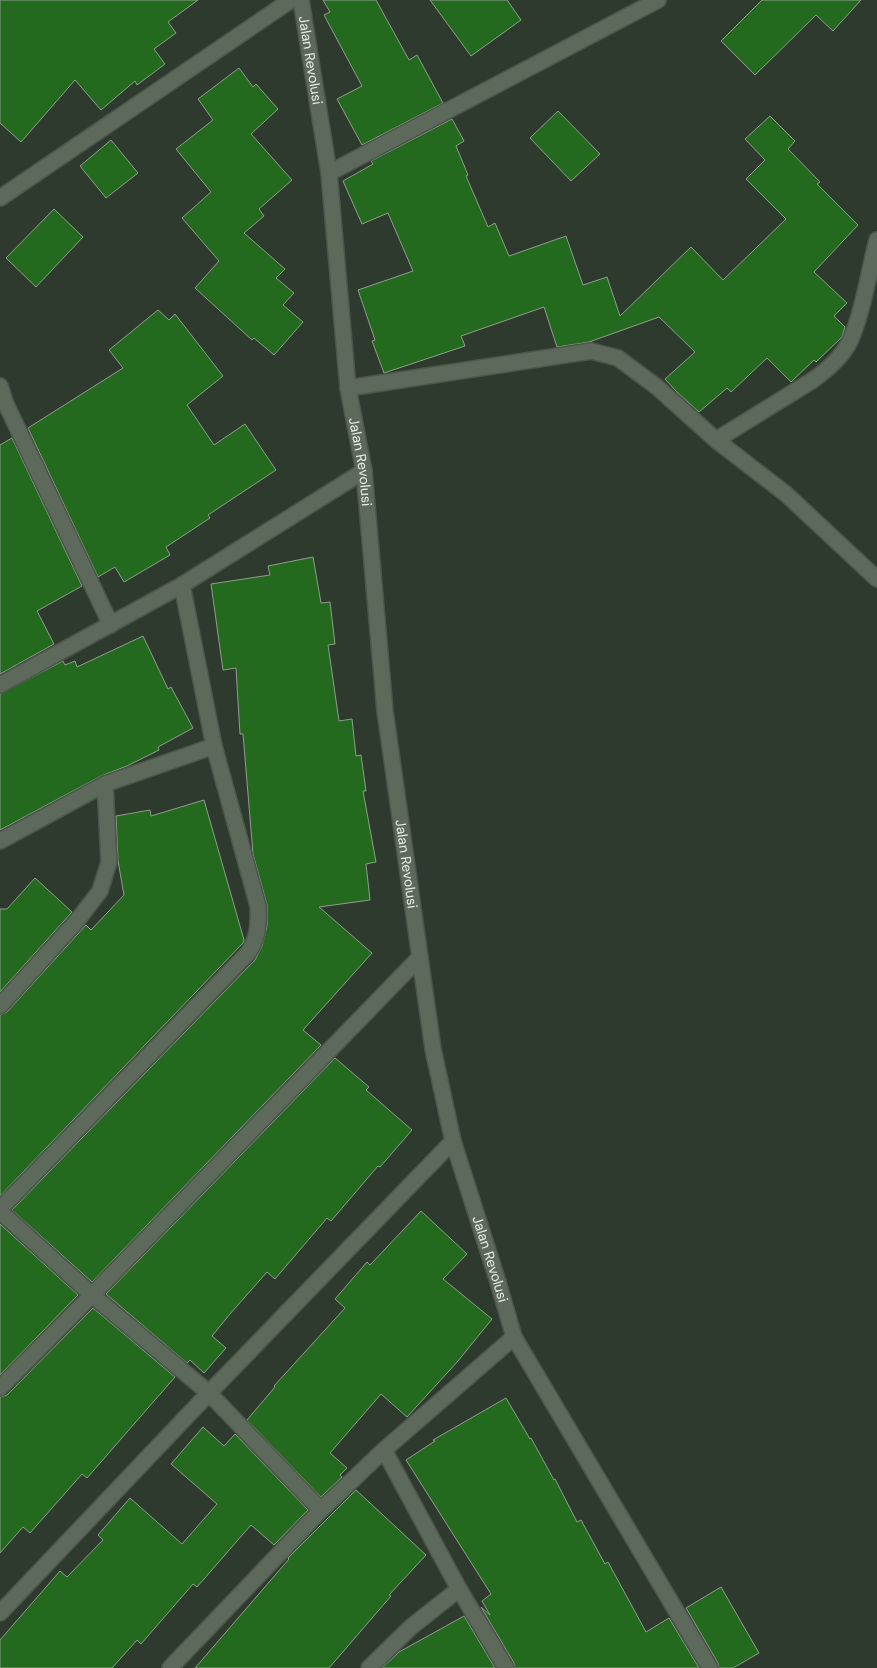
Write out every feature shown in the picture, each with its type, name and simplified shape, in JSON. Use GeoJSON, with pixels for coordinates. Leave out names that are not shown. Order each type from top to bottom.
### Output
{"type":"FeatureCollection","features":[{"type":"Feature","properties":{"kind":"street"},"geometry":{"type":"LineString","coordinates":[[0,198],[290,0]]}},
{"type":"Feature","properties":{"kind":"street","name":"Jalan Revolusi"},"geometry":{"type":"LineString","coordinates":[[301,0],[329,173],[348,388],[364,471],[385,711],[433,1050],[453,1141],[514,1337],[710,1668]]}},
{"type":"Feature","properties":{"kind":"street"},"geometry":{"type":"LineString","coordinates":[[329,173],[658,0]]}},
{"type":"Feature","properties":{"kind":"street"},"geometry":{"type":"LineString","coordinates":[[716,440],[813,380],[824,372],[843,352],[850,340],[859,312],[877,240]]}},
{"type":"Feature","properties":{"kind":"street"},"geometry":{"type":"LineString","coordinates":[[348,388],[591,351],[618,358],[716,440],[786,494],[877,579]]}},
{"type":"Feature","properties":{"kind":"street"},"geometry":{"type":"LineString","coordinates":[[0,386],[3,404],[111,624]]}},
{"type":"Feature","properties":{"kind":"street"},"geometry":{"type":"LineString","coordinates":[[0,684],[182,585],[364,471]]}},
{"type":"Feature","properties":{"kind":"street"},"geometry":{"type":"LineString","coordinates":[[182,585],[214,746],[258,906],[259,925],[252,947],[0,1210],[92,1295],[209,1393],[321,1510]]}},
{"type":"Feature","properties":{"kind":"street"},"geometry":{"type":"LineString","coordinates":[[0,841],[105,784],[214,746]]}},
{"type":"Feature","properties":{"kind":"street"},"geometry":{"type":"LineString","coordinates":[[0,1006],[100,891],[110,862],[105,784]]}},
{"type":"Feature","properties":{"kind":"street"},"geometry":{"type":"LineString","coordinates":[[0,1388],[420,957]]}},
{"type":"Feature","properties":{"kind":"street"},"geometry":{"type":"LineString","coordinates":[[0,1613],[209,1393],[453,1141]]}},
{"type":"Feature","properties":{"kind":"street"},"geometry":{"type":"LineString","coordinates":[[170,1668],[321,1510],[384,1450],[514,1337]]}},
{"type":"Feature","properties":{"kind":"street"},"geometry":{"type":"LineString","coordinates":[[384,1450],[460,1589],[506,1668]]}},
{"type":"Feature","properties":{"kind":"street"},"geometry":{"type":"LineString","coordinates":[[369,1668],[411,1627],[460,1589]]}},
{"type":"Feature","properties":{"kind":"building"},"geometry":{"type":"Polygon","coordinates":[[[0,0],[198,0],[168,22],[176,33],[154,49],[165,64],[137,85],[135,81],[101,110],[75,80],[21,142],[0,123],[0,0]]]}},
{"type":"Feature","properties":{"kind":"building"},"geometry":{"type":"Polygon","coordinates":[[[323,0],[376,0],[409,60],[417,55],[443,103],[362,145],[337,99],[362,86],[324,15],[330,12],[323,0]]]}},
{"type":"Feature","properties":{"kind":"building"},"geometry":{"type":"Polygon","coordinates":[[[430,0],[507,0],[521,20],[471,56],[430,0]]]}},
{"type":"Feature","properties":{"kind":"building"},"geometry":{"type":"Polygon","coordinates":[[[762,0],[861,0],[833,31],[816,15],[755,75],[721,41],[762,0]]]}},
{"type":"Feature","properties":{"kind":"building"},"geometry":{"type":"Polygon","coordinates":[[[239,68],[253,87],[256,84],[278,109],[251,134],[292,180],[259,209],[264,216],[244,233],[285,269],[276,278],[294,293],[283,305],[303,322],[274,355],[254,338],[252,340],[195,288],[219,261],[182,218],[211,192],[176,149],[213,120],[198,99],[239,68]]]}},
{"type":"Feature","properties":{"kind":"building"},"geometry":{"type":"Polygon","coordinates":[[[558,111],[600,154],[571,181],[530,138],[558,111]]]}},
{"type":"Feature","properties":{"kind":"building"},"geometry":{"type":"Polygon","coordinates":[[[770,116],[795,141],[788,149],[820,182],[817,184],[858,225],[814,272],[847,303],[834,316],[845,327],[842,337],[816,362],[814,360],[791,382],[767,358],[731,392],[727,388],[699,412],[665,379],[695,352],[659,317],[589,342],[557,347],[544,307],[461,336],[465,346],[384,373],[372,341],[375,340],[358,290],[413,271],[388,213],[362,224],[343,181],[373,164],[371,161],[452,119],[464,141],[456,146],[468,175],[466,176],[488,227],[495,223],[509,256],[566,236],[583,285],[607,277],[620,316],[691,247],[723,280],[786,219],[746,179],[765,160],[745,139],[770,116]]]}},
{"type":"Feature","properties":{"kind":"building"},"geometry":{"type":"Polygon","coordinates":[[[111,140],[138,173],[106,198],[80,166],[111,140]]]}},
{"type":"Feature","properties":{"kind":"building"},"geometry":{"type":"Polygon","coordinates":[[[54,209],[83,237],[36,287],[6,258],[54,209]]]}},
{"type":"Feature","properties":{"kind":"building"},"geometry":{"type":"Polygon","coordinates":[[[158,310],[169,320],[175,314],[223,376],[187,405],[214,445],[245,424],[276,470],[208,515],[210,518],[166,547],[170,555],[124,582],[115,567],[98,577],[28,428],[123,368],[109,350],[158,310]]]}},
{"type":"Feature","properties":{"kind":"building"},"geometry":{"type":"Polygon","coordinates":[[[12,438],[82,586],[37,611],[54,644],[0,674],[0,445],[12,438]]]}},
{"type":"Feature","properties":{"kind":"building"},"geometry":{"type":"Polygon","coordinates":[[[313,557],[321,603],[330,602],[335,644],[328,645],[339,721],[352,719],[356,756],[361,755],[366,791],[363,791],[376,862],[366,864],[370,900],[319,907],[372,953],[303,1030],[321,1045],[92,1282],[12,1210],[255,960],[262,946],[267,926],[267,905],[253,854],[243,734],[240,734],[236,668],[223,670],[211,584],[270,575],[268,566],[313,557]]]}},
{"type":"Feature","properties":{"kind":"building"},"geometry":{"type":"Polygon","coordinates":[[[143,636],[168,689],[171,687],[193,728],[158,747],[159,750],[127,766],[101,776],[0,830],[0,694],[63,661],[65,665],[75,661],[77,667],[143,636]]]}},
{"type":"Feature","properties":{"kind":"building"},"geometry":{"type":"Polygon","coordinates":[[[204,800],[244,940],[243,943],[0,1196],[0,1015],[7,1012],[86,925],[91,930],[124,895],[118,861],[116,816],[150,810],[151,816],[204,800]]]}},
{"type":"Feature","properties":{"kind":"building"},"geometry":{"type":"Polygon","coordinates":[[[35,878],[72,912],[0,992],[0,909],[7,909],[35,878]]]}},
{"type":"Feature","properties":{"kind":"building"},"geometry":{"type":"Polygon","coordinates":[[[335,1058],[369,1087],[366,1090],[412,1130],[331,1221],[327,1218],[275,1279],[267,1272],[230,1314],[212,1336],[226,1348],[204,1373],[190,1360],[187,1363],[106,1294],[335,1058]]]}},
{"type":"Feature","properties":{"kind":"building"},"geometry":{"type":"Polygon","coordinates":[[[421,1211],[467,1254],[443,1279],[492,1319],[458,1361],[407,1417],[381,1394],[330,1453],[347,1468],[340,1475],[342,1477],[321,1497],[247,1420],[274,1386],[345,1308],[335,1299],[367,1262],[370,1265],[421,1211]]]}},
{"type":"Feature","properties":{"kind":"building"},"geometry":{"type":"Polygon","coordinates":[[[0,1224],[78,1295],[0,1375],[0,1224]]]}},
{"type":"Feature","properties":{"kind":"building"},"geometry":{"type":"Polygon","coordinates":[[[93,1308],[175,1377],[87,1478],[82,1474],[30,1533],[23,1527],[0,1553],[0,1397],[7,1395],[93,1308]]]}},
{"type":"Feature","properties":{"kind":"building"},"geometry":{"type":"Polygon","coordinates":[[[506,1398],[555,1479],[577,1522],[581,1520],[605,1564],[608,1562],[646,1632],[669,1618],[699,1668],[515,1668],[514,1663],[481,1607],[490,1615],[482,1601],[491,1594],[406,1460],[435,1441],[433,1440],[506,1398]]]}},
{"type":"Feature","properties":{"kind":"building"},"geometry":{"type":"Polygon","coordinates":[[[203,1427],[224,1446],[235,1434],[308,1510],[274,1545],[251,1525],[197,1587],[193,1584],[141,1644],[137,1640],[112,1668],[0,1668],[0,1640],[60,1571],[67,1577],[103,1540],[98,1535],[130,1498],[182,1544],[217,1504],[171,1464],[203,1427]]]}},
{"type":"Feature","properties":{"kind":"building"},"geometry":{"type":"Polygon","coordinates":[[[356,1490],[426,1555],[389,1595],[391,1596],[329,1668],[195,1668],[288,1558],[356,1490]]]}},
{"type":"Feature","properties":{"kind":"building"},"geometry":{"type":"Polygon","coordinates":[[[721,1587],[759,1653],[733,1668],[719,1668],[718,1663],[686,1608],[721,1587]]]}},
{"type":"Feature","properties":{"kind":"building"},"geometry":{"type":"Polygon","coordinates":[[[464,1616],[495,1668],[382,1668],[399,1652],[464,1616]]]}}]}
